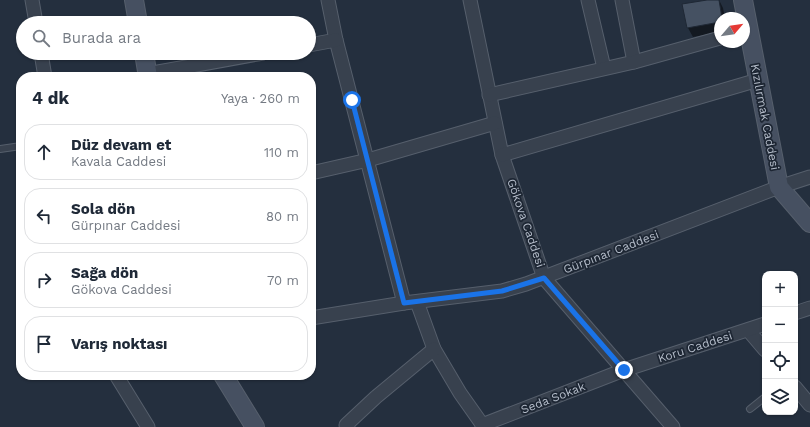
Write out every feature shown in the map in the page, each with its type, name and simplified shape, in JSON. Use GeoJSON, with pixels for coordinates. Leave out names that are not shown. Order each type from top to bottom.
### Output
{"type":"FeatureCollection","features":[{"type":"Feature","properties":{"kind":"street"},"geometry":{"type":"LineString","coordinates":[[32,0],[35,16]]}},
{"type":"Feature","properties":{"kind":"street"},"geometry":{"type":"LineString","coordinates":[[134,0],[137,16]]}},
{"type":"Feature","properties":{"kind":"street"},"geometry":{"type":"LineString","coordinates":[[328,0],[336,40],[368,160],[411,302],[434,349],[460,393],[483,426]]}},
{"type":"Feature","properties":{"kind":"street","name":"Gökova Caddesi"},"geometry":{"type":"LineString","coordinates":[[470,0],[502,155],[544,278],[673,427]]}},
{"type":"Feature","properties":{"kind":"street"},"geometry":{"type":"LineString","coordinates":[[588,0],[604,68]]}},
{"type":"Feature","properties":{"kind":"street"},"geometry":{"type":"LineString","coordinates":[[622,0],[634,62]]}},
{"type":"Feature","properties":{"kind":"street","name":"Kızılırmak Caddesi"},"geometry":{"type":"LineString","coordinates":[[744,0],[745,12]]}},
{"type":"Feature","properties":{"kind":"street"},"geometry":{"type":"LineString","coordinates":[[316,44],[336,40]]}},
{"type":"Feature","properties":{"kind":"street"},"geometry":{"type":"LineString","coordinates":[[489,95],[634,62],[714,40]]}},
{"type":"Feature","properties":{"kind":"street","name":"Kızılırmak Caddesi"},"geometry":{"type":"LineString","coordinates":[[750,47],[779,187],[810,223]]}},
{"type":"Feature","properties":{"kind":"street"},"geometry":{"type":"LineString","coordinates":[[42,60],[44,72]]}},
{"type":"Feature","properties":{"kind":"street"},"geometry":{"type":"LineString","coordinates":[[145,60],[147,72]]}},
{"type":"Feature","properties":{"kind":"street"},"geometry":{"type":"LineString","coordinates":[[164,72],[226,60]]}},
{"type":"Feature","properties":{"kind":"street"},"geometry":{"type":"LineString","coordinates":[[502,155],[758,80]]}},
{"type":"Feature","properties":{"kind":"street"},"geometry":{"type":"LineString","coordinates":[[316,172],[368,160],[495,123]]}},
{"type":"Feature","properties":{"kind":"street","name":"Gürpınar Caddesi"},"geometry":{"type":"LineString","coordinates":[[316,317],[411,302],[502,291],[544,278],[779,187],[810,177]]}},
{"type":"Feature","properties":{"kind":"street"},"geometry":{"type":"LineString","coordinates":[[798,312],[810,308]]}},
{"type":"Feature","properties":{"kind":"street","name":"Koru Caddesi"},"geometry":{"type":"LineString","coordinates":[[624,370],[762,325]]}},
{"type":"Feature","properties":{"kind":"street"},"geometry":{"type":"LineString","coordinates":[[748,330],[762,346]]}},
{"type":"Feature","properties":{"kind":"street"},"geometry":{"type":"LineString","coordinates":[[348,427],[346,425],[376,397],[434,349]]}},
{"type":"Feature","properties":{"kind":"street","name":"Seda Sokak"},"geometry":{"type":"LineString","coordinates":[[483,426],[624,370]]}},
{"type":"Feature","properties":{"kind":"street"},"geometry":{"type":"LineString","coordinates":[[119,380],[148,427]]}},
{"type":"Feature","properties":{"kind":"street"},"geometry":{"type":"LineString","coordinates":[[227,380],[255,427]]}},
{"type":"Feature","properties":{"kind":"street"},"geometry":{"type":"LineString","coordinates":[[798,391],[810,405]]}},
{"type":"Feature","properties":{"kind":"lane"},"geometry":{"type":"LineString","coordinates":[[0,149],[16,147]]}},
{"type":"Feature","properties":{"kind":"lane"},"geometry":{"type":"LineString","coordinates":[[750,409],[762,399]]}},
{"type":"Feature","properties":{"kind":"building"},"geometry":{"type":"Polygon","coordinates":[[[707,0],[719,0],[721,12],[714,12],[714,23],[687,28],[682,4],[707,0]]]}},
{"type":"Feature","properties":{"kind":"route"},"geometry":{"type":"LineString","coordinates":[[352,100],[404,303],[472,296],[502,291],[544,278],[624,370]]}}]}
